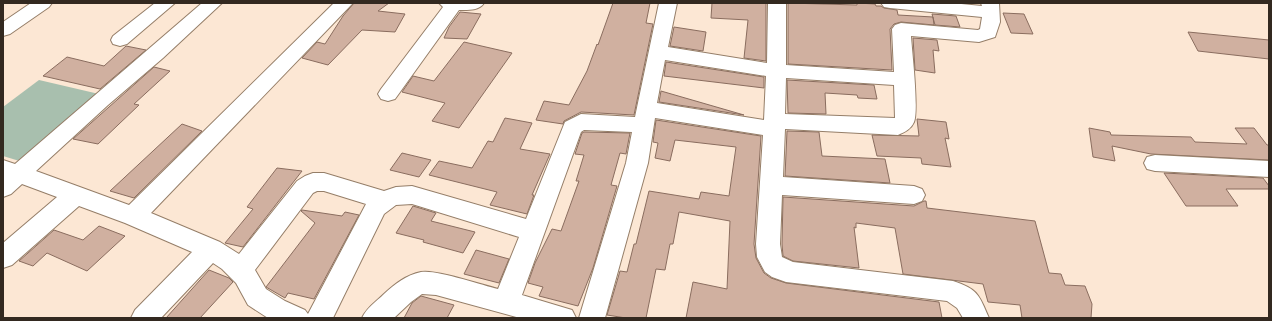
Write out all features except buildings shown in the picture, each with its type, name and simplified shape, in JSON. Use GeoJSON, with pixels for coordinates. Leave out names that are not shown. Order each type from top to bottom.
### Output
{"type":"FeatureCollection","features":[{"type":"Feature","properties":{"kind":"street"},"geometry":{"type":"LineString","coordinates":[[7,23],[43,3]]}},
{"type":"Feature","properties":{"kind":"street"},"geometry":{"type":"LineString","coordinates":[[120,40],[166,3]]}},
{"type":"Feature","properties":{"kind":"street"},"geometry":{"type":"LineString","coordinates":[[9,177],[156,54],[213,3]]}},
{"type":"Feature","properties":{"kind":"street"},"geometry":{"type":"LineString","coordinates":[[133,216],[344,3]]}},
{"type":"Feature","properties":{"kind":"street"},"geometry":{"type":"LineString","coordinates":[[388,94],[451,3],[468,5],[475,3]]}},
{"type":"Feature","properties":{"kind":"street"},"geometry":{"type":"LineString","coordinates":[[592,318],[637,163],[657,52],[668,3]]}},
{"type":"Feature","properties":{"kind":"street"},"geometry":{"type":"LineString","coordinates":[[777,3],[776,71],[768,258],[777,269],[793,273],[947,290],[960,294],[971,305],[976,318]]}},
{"type":"Feature","properties":{"kind":"street"},"geometry":{"type":"LineString","coordinates":[[506,303],[572,127],[580,122],[645,117],[774,125],[898,127],[904,122],[906,115],[901,29],[979,36],[988,33],[990,27],[991,7],[890,3]]}},
{"type":"Feature","properties":{"kind":"street"},"geometry":{"type":"LineString","coordinates":[[657,52],[776,71],[903,79]]}},
{"type":"Feature","properties":{"kind":"street"},"geometry":{"type":"LineString","coordinates":[[1155,163],[1269,169]]}},
{"type":"Feature","properties":{"kind":"street"},"geometry":{"type":"LineString","coordinates":[[9,177],[76,195],[133,216],[211,250],[231,262],[245,275],[257,297],[276,309],[296,318]]}},
{"type":"Feature","properties":{"kind":"street"},"geometry":{"type":"LineString","coordinates":[[240,271],[305,187],[313,182],[324,182],[384,200]]}},
{"type":"Feature","properties":{"kind":"street"},"geometry":{"type":"LineString","coordinates":[[771,185],[914,195]]}},
{"type":"Feature","properties":{"kind":"street"},"geometry":{"type":"LineString","coordinates":[[3,258],[76,195]]}},
{"type":"Feature","properties":{"kind":"street"},"geometry":{"type":"LineString","coordinates":[[319,318],[376,208],[384,200],[397,195],[412,195],[533,231]]}},
{"type":"Feature","properties":{"kind":"street"},"geometry":{"type":"LineString","coordinates":[[144,318],[211,250]]}},
{"type":"Feature","properties":{"kind":"street"},"geometry":{"type":"LineString","coordinates":[[375,318],[383,313],[404,292],[421,283],[436,284],[563,318]]}},
{"type":"Feature","properties":{"kind":"green space"},"geometry":{"type":"Polygon","coordinates":[[[39,80],[99,94],[26,163],[3,156],[3,107],[39,80]]]}}]}
